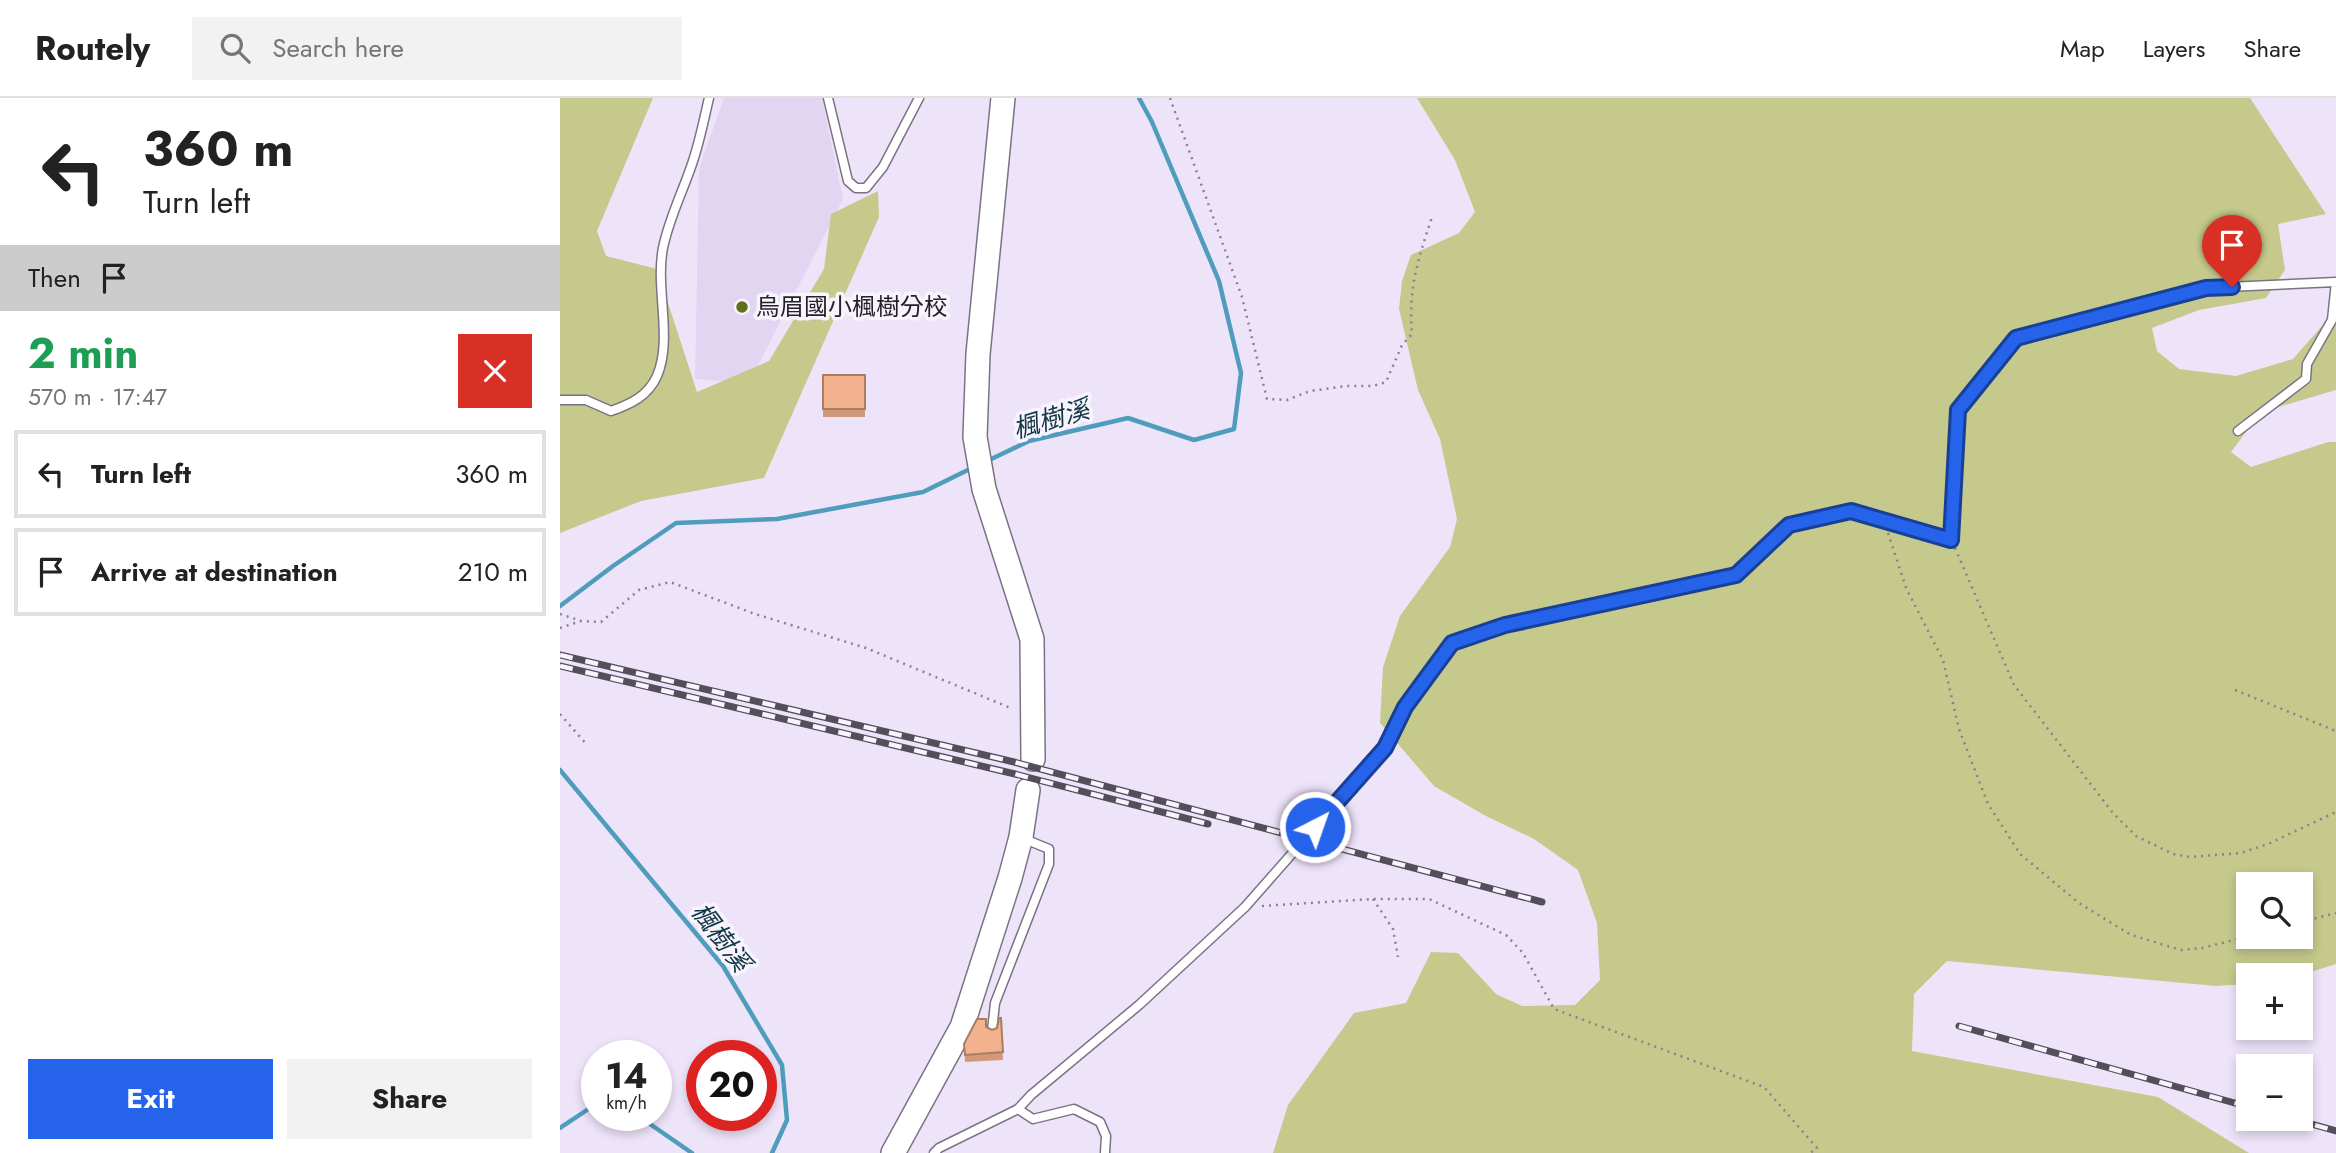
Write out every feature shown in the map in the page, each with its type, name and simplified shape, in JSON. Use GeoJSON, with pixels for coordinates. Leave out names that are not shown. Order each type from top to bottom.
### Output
{"type":"FeatureCollection","features":[{"type":"Feature","properties":{"kind":"street"},"geometry":{"type":"LineString","coordinates":[[1003,98],[978,354],[975,437],[984,489],[1032,639],[1032,759]]}},
{"type":"Feature","properties":{"kind":"street"},"geometry":{"type":"LineString","coordinates":[[893,1153],[962,1027],[1021,837],[1028,790]]}},
{"type":"Feature","properties":{"kind":"lane"},"geometry":{"type":"LineString","coordinates":[[560,400],[586,400],[611,411],[644,395],[656,380],[663,360],[663,246],[694,158],[709,98]]}},
{"type":"Feature","properties":{"kind":"lane"},"geometry":{"type":"LineString","coordinates":[[828,98],[848,181],[856,188],[866,188],[883,167],[919,98]]}},
{"type":"Feature","properties":{"kind":"lane"},"geometry":{"type":"LineString","coordinates":[[933,1153],[1018,1110],[1139,1005],[1245,907],[1385,748],[1405,707],[1452,643],[1505,625],[1736,575],[1789,525],[1851,511],[1951,540],[1958,410],[2016,338],[2206,288],[2336,282],[2332,320],[2307,364],[2306,379],[2238,431]]}},
{"type":"Feature","properties":{"kind":"lane"},"geometry":{"type":"LineString","coordinates":[[992,1031],[995,1003],[1049,864],[1049,849],[1021,837]]}},
{"type":"Feature","properties":{"kind":"lane"},"geometry":{"type":"LineString","coordinates":[[1018,1110],[1034,1119],[1074,1109],[1100,1122],[1105,1136],[1105,1153]]}},
{"type":"Feature","properties":{"kind":"path"},"geometry":{"type":"LineString","coordinates":[[1170,98],[1242,297],[1267,399],[1287,400],[1310,391],[1346,386],[1373,386],[1386,382],[1402,345],[1412,334],[1409,306],[1415,268],[1432,217]]}},
{"type":"Feature","properties":{"kind":"path"},"geometry":{"type":"LineString","coordinates":[[1885,521],[1906,589],[1943,660],[1959,729],[1988,804],[2020,854],[2079,903],[2131,935],[2181,950],[2236,939]]}},
{"type":"Feature","properties":{"kind":"path"},"geometry":{"type":"LineString","coordinates":[[1951,540],[2014,685],[2113,813],[2136,836],[2173,854],[2190,856],[2241,853],[2268,844],[2336,811]]}},
{"type":"Feature","properties":{"kind":"path"},"geometry":{"type":"LineString","coordinates":[[560,614],[581,621],[601,622],[639,590],[670,582],[755,614],[866,648],[1032,716]]}},
{"type":"Feature","properties":{"kind":"path"},"geometry":{"type":"LineString","coordinates":[[560,628],[581,621]]}},
{"type":"Feature","properties":{"kind":"path"},"geometry":{"type":"LineString","coordinates":[[2235,690],[2336,731]]}},
{"type":"Feature","properties":{"kind":"path"},"geometry":{"type":"LineString","coordinates":[[560,714],[587,746]]}},
{"type":"Feature","properties":{"kind":"path"},"geometry":{"type":"LineString","coordinates":[[1245,907],[1373,899],[1429,899],[1506,935],[1523,953],[1554,1009],[1764,1087],[1817,1148],[1810,1153]]}},
{"type":"Feature","properties":{"kind":"path"},"geometry":{"type":"LineString","coordinates":[[1373,899],[1393,929],[1398,957]]}},
{"type":"Feature","properties":{"kind":"path"},"geometry":{"type":"LineString","coordinates":[[2313,919],[2336,913]]}},
{"type":"Feature","properties":{"kind":"shaded area","name":"烏眉國小楓樹分校"},"geometry":{"type":"Polygon","coordinates":[[[724,98],[822,98],[843,199],[749,383],[695,379],[699,168],[724,98]]]}},
{"type":"Feature","properties":{"kind":"green space"},"geometry":{"type":"Polygon","coordinates":[[[560,98],[653,98],[597,231],[606,256],[657,269],[697,392],[769,361],[824,269],[831,214],[878,191],[879,217],[764,478],[641,501],[560,533],[560,98]]]}},
{"type":"Feature","properties":{"kind":"green space"},"geometry":{"type":"Polygon","coordinates":[[[1417,98],[2250,98],[2326,214],[2278,224],[2285,270],[2266,298],[2199,310],[2152,328],[2157,351],[2179,369],[2236,376],[2293,359],[2329,318],[2336,314],[2336,390],[2261,412],[2231,452],[2251,467],[2328,442],[2336,442],[2336,964],[2313,971],[2313,963],[2236,963],[2236,985],[2216,986],[1947,961],[1914,994],[1912,1051],[2158,1097],[2249,1153],[1273,1153],[1288,1105],[1354,1013],[1406,1003],[1431,952],[1458,953],[1496,994],[1522,1006],[1575,1005],[1600,980],[1597,923],[1578,870],[1534,839],[1484,815],[1434,786],[1380,723],[1383,667],[1400,616],[1450,547],[1457,519],[1440,439],[1418,390],[1399,309],[1402,281],[1411,255],[1459,233],[1475,212],[1455,160],[1417,98]]]}},
{"type":"Feature","properties":{"kind":"building"},"geometry":{"type":"Polygon","coordinates":[[[823,375],[865,375],[865,409],[823,409],[823,375]]]}},
{"type":"Feature","properties":{"kind":"building"},"geometry":{"type":"Polygon","coordinates":[[[999,1018],[1003,1052],[965,1055],[964,1044],[977,1019],[986,1019],[986,1027],[992,1030],[997,1028],[999,1018]]]}},
{"type":"Feature","properties":{"kind":"waterway","name":"楓樹溪"},"geometry":{"type":"LineString","coordinates":[[985,462],[1029,441],[1128,418],[1194,440],[1234,429],[1241,373],[1219,281],[1152,122],[1139,98]]}},
{"type":"Feature","properties":{"kind":"waterway","name":"楓樹溪"},"geometry":{"type":"LineString","coordinates":[[560,606],[676,523],[777,519],[923,492],[974,467]]}},
{"type":"Feature","properties":{"kind":"waterway","name":"楓樹溪"},"geometry":{"type":"LineString","coordinates":[[560,770],[723,966],[782,1065],[787,1120],[772,1153]]}},
{"type":"Feature","properties":{"kind":"waterway","name":"楓樹溪"},"geometry":{"type":"LineString","coordinates":[[560,1128],[581,1114]]}},
{"type":"Feature","properties":{"kind":"waterway","name":"楓樹溪"},"geometry":{"type":"LineString","coordinates":[[660,1131],[692,1153]]}},
{"type":"Feature","properties":{"kind":"railway"},"geometry":{"type":"LineString","coordinates":[[560,655],[1014,762],[1542,902]]}},
{"type":"Feature","properties":{"kind":"railway"},"geometry":{"type":"LineString","coordinates":[[560,666],[1015,774],[1208,824]]}},
{"type":"Feature","properties":{"kind":"railway"},"geometry":{"type":"LineString","coordinates":[[1959,1026],[2236,1103]]}},
{"type":"Feature","properties":{"kind":"railway"},"geometry":{"type":"LineString","coordinates":[[2313,1124],[2336,1131]]}},
{"type":"Feature","properties":{"kind":"place","name":"烏眉國小楓樹分校"},"geometry":{"type":"Point","coordinates":[742,307]}},
{"type":"Feature","properties":{"kind":"route"},"geometry":{"type":"LineString","coordinates":[[1315,827],[1385,748],[1405,707],[1452,643],[1505,625],[1736,575],[1789,525],[1851,511],[1951,540],[1958,410],[2016,338],[2206,288],[2232,287]]}}]}
